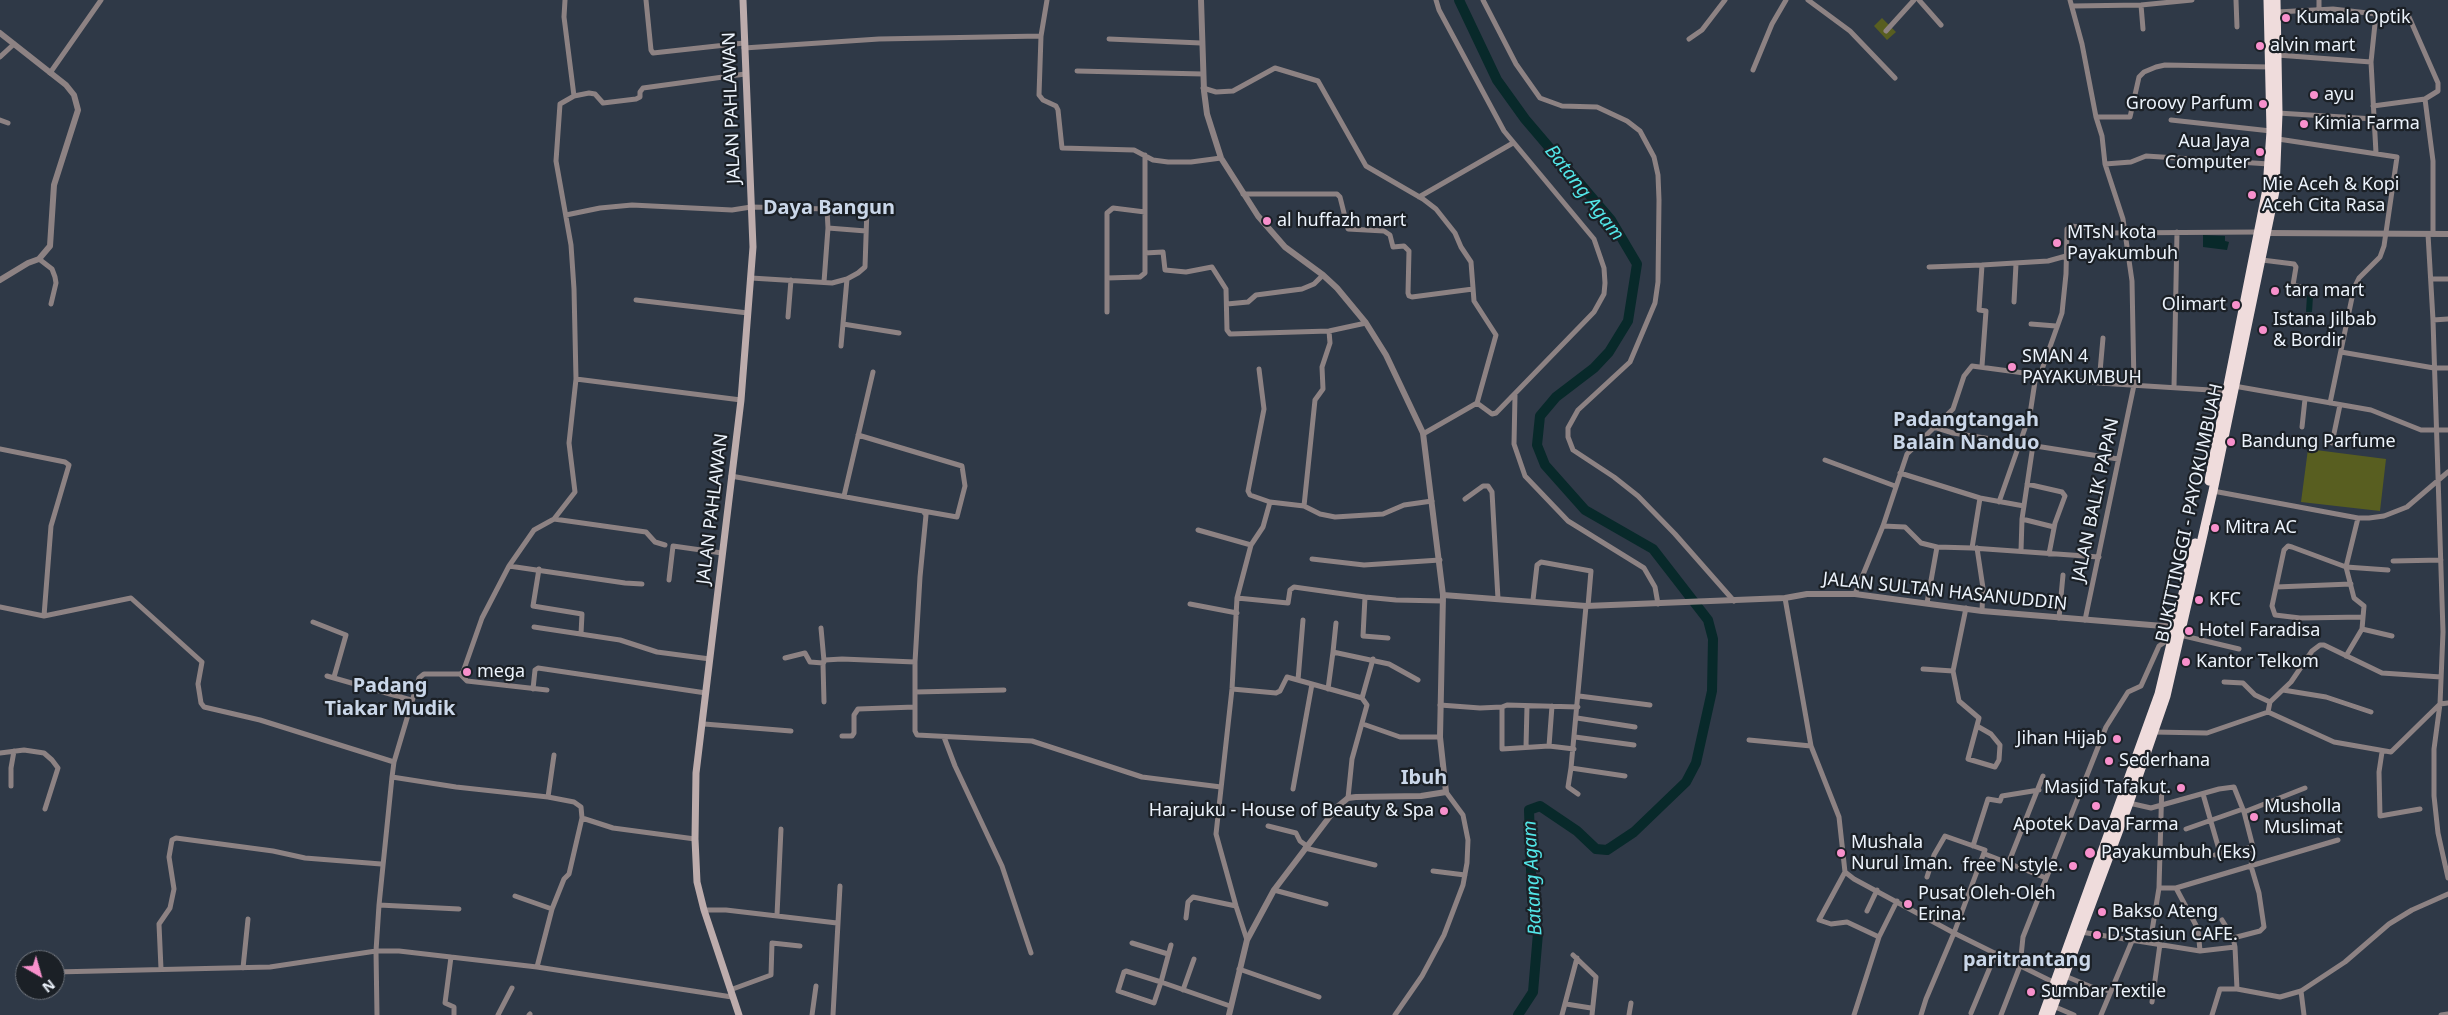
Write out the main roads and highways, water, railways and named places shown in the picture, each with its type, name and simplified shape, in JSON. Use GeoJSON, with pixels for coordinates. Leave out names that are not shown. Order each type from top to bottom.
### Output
{"type":"FeatureCollection","features":[{"type":"Feature","properties":{"kind":"highway","name":"BUKITTINGGI - PAYOKUMBUAH"},"geometry":{"type":"LineString","coordinates":[[2051,1010],[2081,932],[2085,910],[2159,694],[2176,636],[2213,491],[2230,389],[2263,232],[2275,190],[2278,113],[2270,67],[2268,0]]}},
{"type":"Feature","properties":{"kind":"highway","name":"BUKITTINGGI - PAYOKUMBUAH"},"geometry":{"type":"LineString","coordinates":[[2230,389],[2262,260],[2277,54],[2276,0]]}},
{"type":"Feature","properties":{"kind":"highway","name":"BUKITTINGGI - PAYOKUMBUAH"},"geometry":{"type":"LineString","coordinates":[[2043,1015],[2129,802],[2166,696],[2176,636],[2174,627],[2220,446]]}},
{"type":"Feature","properties":{"kind":"main road","name":"JALAN PAHLAWAN"},"geometry":{"type":"LineString","coordinates":[[739,1015],[704,910],[697,882],[695,839],[696,773],[704,724],[706,693],[741,400],[753,247],[743,0]]}},
{"type":"Feature","properties":{"kind":"waterway","name":"Batang Agam"},"geometry":{"type":"LineString","coordinates":[[1459,0],[1497,80],[1525,119],[1611,220],[1637,264],[1628,321],[1609,352],[1594,368],[1556,397],[1540,416],[1537,445],[1545,465],[1585,510],[1653,549],[1708,620],[1713,639],[1712,691],[1696,763],[1686,782],[1634,832],[1607,850],[1596,849],[1577,831],[1540,806],[1529,810],[1532,898],[1538,933],[1533,992],[1518,1015]]}},
{"type":"Feature","properties":{"kind":"place","name":"Kumala Optik"},"geometry":{"type":"Point","coordinates":[2286,18]}},
{"type":"Feature","properties":{"kind":"place","name":"alvin mart"},"geometry":{"type":"Point","coordinates":[2260,46]}},
{"type":"Feature","properties":{"kind":"place","name":"ayu"},"geometry":{"type":"Point","coordinates":[2314,95]}},
{"type":"Feature","properties":{"kind":"place","name":"Groovy Parfum"},"geometry":{"type":"Point","coordinates":[2263,104]}},
{"type":"Feature","properties":{"kind":"place","name":"Kimia Farma"},"geometry":{"type":"Point","coordinates":[2304,124]}},
{"type":"Feature","properties":{"kind":"place","name":"Aua Jaya Computer"},"geometry":{"type":"Point","coordinates":[2260,152]}},
{"type":"Feature","properties":{"kind":"place","name":"Mie Aceh & Kopi Aceh Cita Rasa"},"geometry":{"type":"Point","coordinates":[2252,195]}},
{"type":"Feature","properties":{"kind":"place","name":"al huffazh mart"},"geometry":{"type":"Point","coordinates":[1267,221]}},
{"type":"Feature","properties":{"kind":"place","name":"MTsN kota Payakumbuh"},"geometry":{"type":"Point","coordinates":[2057,243]}},
{"type":"Feature","properties":{"kind":"place","name":"tara mart"},"geometry":{"type":"Point","coordinates":[2275,291]}},
{"type":"Feature","properties":{"kind":"place","name":"Olimart"},"geometry":{"type":"Point","coordinates":[2236,305]}},
{"type":"Feature","properties":{"kind":"place","name":"Istana Jilbab & Bordir"},"geometry":{"type":"Point","coordinates":[2263,330]}},
{"type":"Feature","properties":{"kind":"place","name":"SMAN 4 PAYAKUMBUH"},"geometry":{"type":"Point","coordinates":[2012,367]}},
{"type":"Feature","properties":{"kind":"place","name":"Bandung Parfume"},"geometry":{"type":"Point","coordinates":[2231,442]}},
{"type":"Feature","properties":{"kind":"place","name":"Mitra AC"},"geometry":{"type":"Point","coordinates":[2215,528]}},
{"type":"Feature","properties":{"kind":"place","name":"KFC"},"geometry":{"type":"Point","coordinates":[2199,600]}},
{"type":"Feature","properties":{"kind":"place","name":"Hotel Faradisa"},"geometry":{"type":"Point","coordinates":[2189,631]}},
{"type":"Feature","properties":{"kind":"place","name":"Kantor Telkom"},"geometry":{"type":"Point","coordinates":[2186,662]}},
{"type":"Feature","properties":{"kind":"place","name":"mega"},"geometry":{"type":"Point","coordinates":[467,672]}},
{"type":"Feature","properties":{"kind":"place","name":"Jihan Hijab"},"geometry":{"type":"Point","coordinates":[2117,739]}},
{"type":"Feature","properties":{"kind":"place","name":"Sederhana"},"geometry":{"type":"Point","coordinates":[2109,761]}},
{"type":"Feature","properties":{"kind":"place","name":"Masjid Tafakut."},"geometry":{"type":"Point","coordinates":[2181,788]}},
{"type":"Feature","properties":{"kind":"place","name":"Apotek Dava Farma"},"geometry":{"type":"Point","coordinates":[2096,806]}},
{"type":"Feature","properties":{"kind":"place","name":"Harajuku - House of Beauty & Spa"},"geometry":{"type":"Point","coordinates":[1444,811]}},
{"type":"Feature","properties":{"kind":"place","name":"Musholla Muslimat"},"geometry":{"type":"Point","coordinates":[2254,817]}},
{"type":"Feature","properties":{"kind":"place","name":"Mushala Nurul Iman."},"geometry":{"type":"Point","coordinates":[1841,853]}},
{"type":"Feature","properties":{"kind":"place","name":"Payakumbuh (Eks)"},"geometry":{"type":"Point","coordinates":[2090,853]}},
{"type":"Feature","properties":{"kind":"place","name":"free N style."},"geometry":{"type":"Point","coordinates":[2073,866]}},
{"type":"Feature","properties":{"kind":"place","name":"Pusat Oleh-Oleh Erina."},"geometry":{"type":"Point","coordinates":[1908,904]}},
{"type":"Feature","properties":{"kind":"place","name":"Bakso Ateng"},"geometry":{"type":"Point","coordinates":[2102,912]}},
{"type":"Feature","properties":{"kind":"place","name":"D'Stasiun CAFE."},"geometry":{"type":"Point","coordinates":[2097,935]}},
{"type":"Feature","properties":{"kind":"place","name":"Sumbar Textile"},"geometry":{"type":"Point","coordinates":[2031,992]}},
{"type":"Feature","properties":{"kind":"district","name":"Daya Bangun"},"geometry":{"type":"Point","coordinates":[829,208]}},
{"type":"Feature","properties":{"kind":"district","name":"Padangtangah Balain Nanduo"},"geometry":{"type":"Point","coordinates":[1966,432]}},
{"type":"Feature","properties":{"kind":"district","name":"Padang Tiakar Mudik"},"geometry":{"type":"Point","coordinates":[390,698]}},
{"type":"Feature","properties":{"kind":"district","name":"Ibuh"},"geometry":{"type":"Point","coordinates":[1424,778]}},
{"type":"Feature","properties":{"kind":"district","name":"paritrantang"},"geometry":{"type":"Point","coordinates":[2027,960]}}]}
